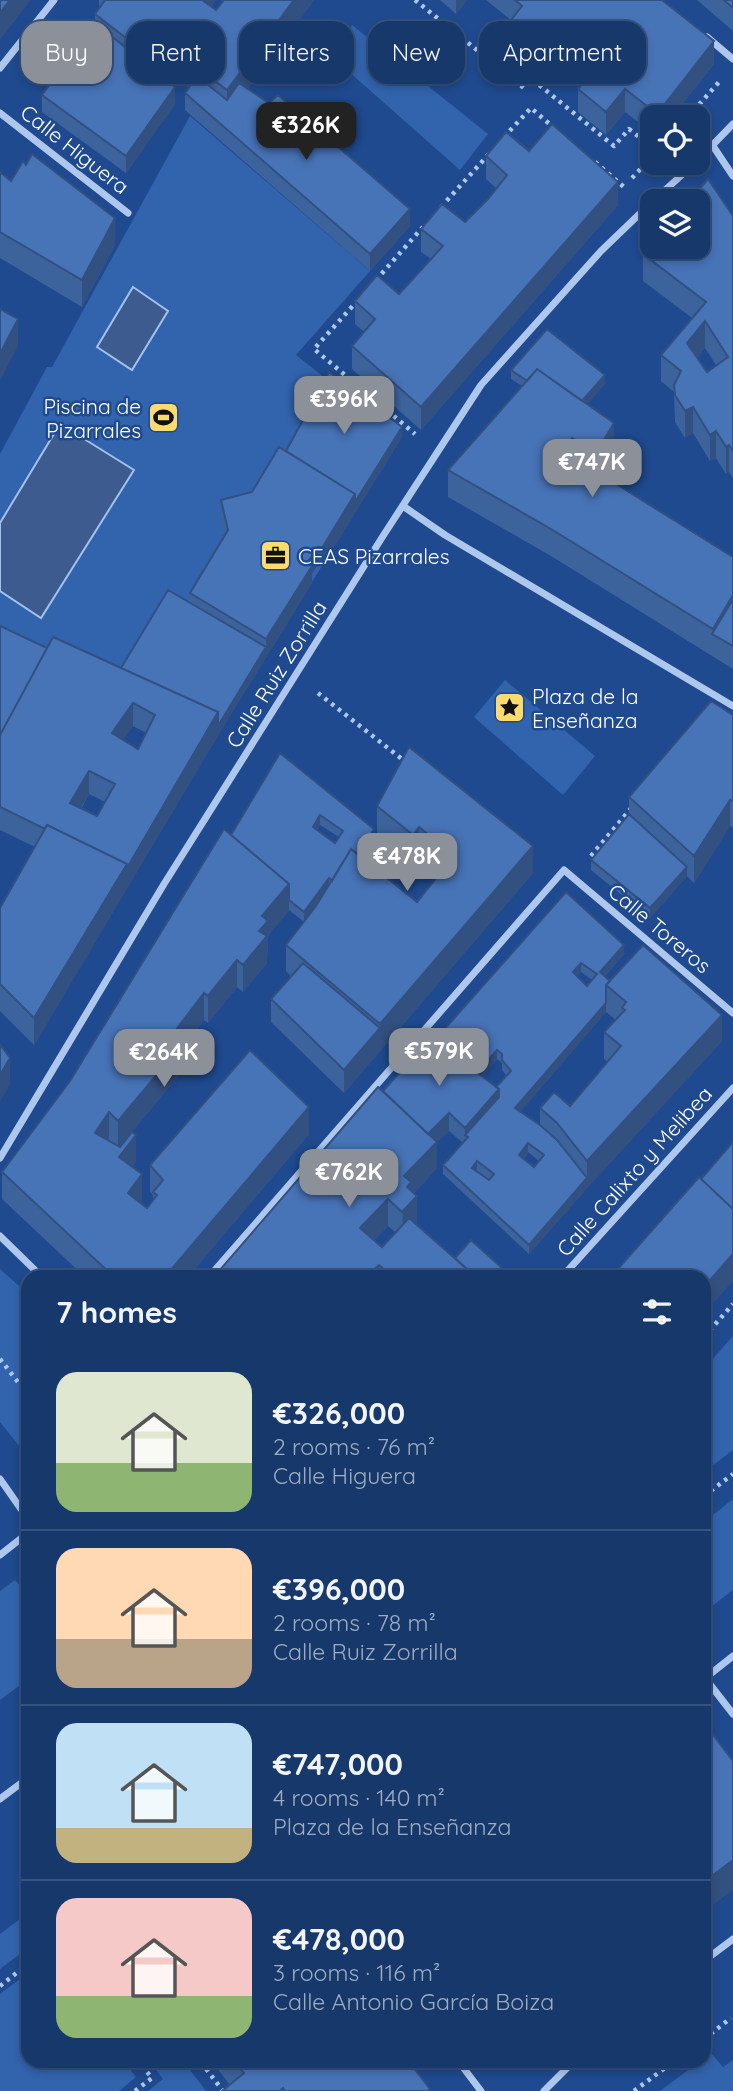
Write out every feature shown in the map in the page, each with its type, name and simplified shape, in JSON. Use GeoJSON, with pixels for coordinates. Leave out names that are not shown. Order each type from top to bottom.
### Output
{"type":"FeatureCollection","features":[{"type":"Feature","properties":{"kind":"street"},"geometry":{"type":"LineString","coordinates":[[0,68],[54,0]]}},
{"type":"Feature","properties":{"kind":"street"},"geometry":{"type":"LineString","coordinates":[[703,33],[733,59]]}},
{"type":"Feature","properties":{"kind":"street","name":"Calle Higuera"},"geometry":{"type":"LineString","coordinates":[[0,113],[128,213]]}},
{"type":"Feature","properties":{"kind":"street","name":"Calle Ruiz Zorrilla"},"geometry":{"type":"LineString","coordinates":[[710,149],[733,124]]}},
{"type":"Feature","properties":{"kind":"street"},"geometry":{"type":"LineString","coordinates":[[713,146],[733,176]]}},
{"type":"Feature","properties":{"kind":"street","name":"Calle Ruiz Zorrilla"},"geometry":{"type":"LineString","coordinates":[[666,189],[682,175]]}},
{"type":"Feature","properties":{"kind":"street","name":"Calle Ruiz Zorrilla"},"geometry":{"type":"LineString","coordinates":[[0,1158],[164,884],[481,385],[601,251],[640,214]]}},
{"type":"Feature","properties":{"kind":"street"},"geometry":{"type":"LineString","coordinates":[[403,506],[445,535],[733,706]]}},
{"type":"Feature","properties":{"kind":"street","name":"Calle Toreros"},"geometry":{"type":"LineString","coordinates":[[215,1270],[564,870],[733,1013]]}},
{"type":"Feature","properties":{"kind":"street","name":"Calle Calixto y Melibea"},"geometry":{"type":"LineString","coordinates":[[568,1270],[733,1088]]}},
{"type":"Feature","properties":{"kind":"street"},"geometry":{"type":"LineString","coordinates":[[0,1236],[35,1270]]}},
{"type":"Feature","properties":{"kind":"street"},"geometry":{"type":"LineString","coordinates":[[0,1479],[21,1509]]}},
{"type":"Feature","properties":{"kind":"street"},"geometry":{"type":"LineString","coordinates":[[0,1555],[21,1538]]}},
{"type":"Feature","properties":{"kind":"street"},"geometry":{"type":"LineString","coordinates":[[711,1673],[733,1656]]}},
{"type":"Feature","properties":{"kind":"street"},"geometry":{"type":"LineString","coordinates":[[711,1687],[733,1714]]}},
{"type":"Feature","properties":{"kind":"street"},"geometry":{"type":"LineString","coordinates":[[0,1799],[21,1783]]}},
{"type":"Feature","properties":{"kind":"street"},"geometry":{"type":"LineString","coordinates":[[711,1956],[733,1939]]}},
{"type":"Feature","properties":{"kind":"street"},"geometry":{"type":"LineString","coordinates":[[464,2068],[481,2091]]}},
{"type":"Feature","properties":{"kind":"street"},"geometry":{"type":"LineString","coordinates":[[544,2091],[567,2068]]}},
{"type":"Feature","properties":{"kind":"path"},"geometry":{"type":"LineString","coordinates":[[415,0],[524,88],[532,79],[614,146],[629,129],[640,138]]}},
{"type":"Feature","properties":{"kind":"path"},"geometry":{"type":"LineString","coordinates":[[699,105],[728,73]]}},
{"type":"Feature","properties":{"kind":"path"},"geometry":{"type":"LineString","coordinates":[[501,140],[531,108],[562,134]]}},
{"type":"Feature","properties":{"kind":"path"},"geometry":{"type":"LineString","coordinates":[[433,216],[494,149]]}},
{"type":"Feature","properties":{"kind":"path"},"geometry":{"type":"LineString","coordinates":[[593,160],[640,195]]}},
{"type":"Feature","properties":{"kind":"path"},"geometry":{"type":"LineString","coordinates":[[637,173],[640,170]]}},
{"type":"Feature","properties":{"kind":"path"},"geometry":{"type":"LineString","coordinates":[[369,288],[424,226]]}},
{"type":"Feature","properties":{"kind":"path"},"geometry":{"type":"LineString","coordinates":[[360,298],[314,349],[438,452]]}},
{"type":"Feature","properties":{"kind":"path"},"geometry":{"type":"LineString","coordinates":[[318,693],[414,769]]}},
{"type":"Feature","properties":{"kind":"path"},"geometry":{"type":"LineString","coordinates":[[590,857],[641,797]]}},
{"type":"Feature","properties":{"kind":"path"},"geometry":{"type":"LineString","coordinates":[[711,1329],[733,1304]]}},
{"type":"Feature","properties":{"kind":"path"},"geometry":{"type":"LineString","coordinates":[[0,1359],[21,1386]]}},
{"type":"Feature","properties":{"kind":"path"},"geometry":{"type":"LineString","coordinates":[[711,1491],[733,1474]]}},
{"type":"Feature","properties":{"kind":"path"},"geometry":{"type":"LineString","coordinates":[[0,1986],[21,1970]]}},
{"type":"Feature","properties":{"kind":"path"},"geometry":{"type":"LineString","coordinates":[[711,2034],[731,2018]]}},
{"type":"Feature","properties":{"kind":"path"},"geometry":{"type":"LineString","coordinates":[[135,2091],[152,2078],[144,2068]]}},
{"type":"Feature","properties":{"kind":"path"},"geometry":{"type":"LineString","coordinates":[[206,2068],[223,2091]]}},
{"type":"Feature","properties":{"kind":"path"},"geometry":{"type":"LineString","coordinates":[[634,2091],[665,2068]]}},
{"type":"Feature","properties":{"kind":"shaded area"},"geometry":{"type":"Polygon","coordinates":[[[354,27],[368,38],[368,84],[426,84],[488,134],[460,170],[354,76],[354,27]]]}},
{"type":"Feature","properties":{"kind":"shaded area","name":"Piscina de Pizarrales"},"geometry":{"type":"Polygon","coordinates":[[[190,116],[370,271],[296,355],[329,381],[282,467],[355,512],[266,657],[190,611],[114,688],[0,636],[0,454],[47,367],[52,367],[190,116]]]}},
{"type":"Feature","properties":{"kind":"shaded area"},"geometry":{"type":"Polygon","coordinates":[[[133,287],[168,311],[132,370],[97,347],[133,287]]]}},
{"type":"Feature","properties":{"kind":"shaded area"},"geometry":{"type":"Polygon","coordinates":[[[60,424],[134,470],[41,618],[0,591],[0,523],[60,424]]]}},
{"type":"Feature","properties":{"kind":"shaded area"},"geometry":{"type":"Polygon","coordinates":[[[505,680],[595,756],[563,795],[474,717],[505,680]]]}},
{"type":"Feature","properties":{"kind":"shaded area"},"geometry":{"type":"Polygon","coordinates":[[[0,1269],[21,1288],[21,1448],[0,1422],[0,1269]]]}},
{"type":"Feature","properties":{"kind":"shaded area"},"geometry":{"type":"Polygon","coordinates":[[[733,1336],[733,1450],[711,1467],[711,1361],[733,1336]]]}},
{"type":"Feature","properties":{"kind":"shaded area"},"geometry":{"type":"Polygon","coordinates":[[[733,1499],[733,1590],[711,1607],[711,1516],[733,1499]]]}},
{"type":"Feature","properties":{"kind":"shaded area"},"geometry":{"type":"Polygon","coordinates":[[[15,1580],[21,1587],[21,1684],[0,1700],[0,1591],[15,1580]]]}},
{"type":"Feature","properties":{"kind":"shaded area"},"geometry":{"type":"Polygon","coordinates":[[[21,1918],[21,1953],[0,1969],[0,1934],[21,1918]]]}},
{"type":"Feature","properties":{"kind":"shaded area"},"geometry":{"type":"Polygon","coordinates":[[[21,1978],[21,2068],[129,2068],[136,2077],[119,2091],[0,2091],[0,1994],[21,1978]]]}},
{"type":"Feature","properties":{"kind":"shaded area"},"geometry":{"type":"Polygon","coordinates":[[[711,2053],[723,2067],[733,2060],[733,2091],[660,2091],[691,2068],[711,2068],[711,2053]]]}},
{"type":"Feature","properties":{"kind":"shaded area"},"geometry":{"type":"Polygon","coordinates":[[[155,2068],[189,2068],[206,2091],[148,2091],[163,2079],[155,2068]]]}},
{"type":"Feature","properties":{"kind":"building"},"geometry":{"type":"Polygon","coordinates":[[[0,0],[10,0],[0,13],[0,0]]]}},
{"type":"Feature","properties":{"kind":"building"},"geometry":{"type":"Polygon","coordinates":[[[105,0],[202,0],[216,10],[224,0],[294,0],[278,21],[239,21],[239,74],[227,90],[219,84],[225,84],[225,21],[126,21],[126,38],[112,27],[112,21],[104,21],[95,14],[105,0]]]}},
{"type":"Feature","properties":{"kind":"building"},"geometry":{"type":"Polygon","coordinates":[[[515,0],[662,0],[714,41],[664,105],[645,105],[625,89],[606,112],[578,89],[583,84],[646,84],[646,21],[510,21],[522,6],[515,0]]]}},
{"type":"Feature","properties":{"kind":"building"},"geometry":{"type":"Polygon","coordinates":[[[724,0],[733,0],[733,8],[724,0]]]}},
{"type":"Feature","properties":{"kind":"building"},"geometry":{"type":"Polygon","coordinates":[[[112,37],[126,48],[126,84],[171,84],[175,87],[126,156],[42,95],[50,84],[112,84],[112,37]]]}},
{"type":"Feature","properties":{"kind":"building"},"geometry":{"type":"Polygon","coordinates":[[[239,83],[269,103],[278,95],[410,209],[370,254],[185,93],[191,84],[207,84],[227,100],[239,83]]]}},
{"type":"Feature","properties":{"kind":"building"},"geometry":{"type":"Polygon","coordinates":[[[552,124],[618,182],[421,407],[352,346],[375,319],[355,301],[377,275],[399,294],[443,246],[421,229],[442,204],[465,222],[488,199],[507,175],[486,156],[506,132],[529,151],[552,124]]]}},
{"type":"Feature","properties":{"kind":"building"},"geometry":{"type":"Polygon","coordinates":[[[32,154],[115,218],[82,280],[0,232],[0,172],[11,181],[23,161],[26,165],[32,154]]]}},
{"type":"Feature","properties":{"kind":"building"},"geometry":{"type":"Polygon","coordinates":[[[708,179],[733,216],[733,451],[729,445],[726,447],[716,431],[710,435],[693,407],[685,411],[675,395],[674,385],[681,371],[661,355],[706,302],[650,259],[710,259],[710,189],[699,189],[708,179]],[[705,321],[687,343],[707,372],[728,357],[705,321]]]}},
{"type":"Feature","properties":{"kind":"building"},"geometry":{"type":"Polygon","coordinates":[[[0,309],[18,319],[0,354],[0,309]]]}},
{"type":"Feature","properties":{"kind":"building"},"geometry":{"type":"Polygon","coordinates":[[[547,329],[605,375],[582,401],[537,369],[527,381],[511,370],[547,329]]]}},
{"type":"Feature","properties":{"kind":"building"},"geometry":{"type":"Polygon","coordinates":[[[537,369],[614,423],[596,453],[572,438],[557,461],[582,478],[589,467],[733,557],[733,595],[713,629],[551,529],[448,470],[537,369]]]}},
{"type":"Feature","properties":{"kind":"building"},"geometry":{"type":"Polygon","coordinates":[[[329,372],[402,427],[355,502],[355,494],[286,451],[329,372]]]}},
{"type":"Feature","properties":{"kind":"building","name":"CEAS Pizarrales"},"geometry":{"type":"Polygon","coordinates":[[[279,447],[355,494],[322,548],[318,547],[307,563],[312,566],[266,639],[190,593],[228,530],[221,500],[252,492],[279,447]]]}},
{"type":"Feature","properties":{"kind":"building"},"geometry":{"type":"Polygon","coordinates":[[[168,590],[266,647],[218,726],[218,712],[121,668],[168,590]]]}},
{"type":"Feature","properties":{"kind":"building"},"geometry":{"type":"Polygon","coordinates":[[[733,599],[733,646],[712,634],[733,599]]]}},
{"type":"Feature","properties":{"kind":"building"},"geometry":{"type":"Polygon","coordinates":[[[0,626],[47,648],[0,735],[0,626]]]}},
{"type":"Feature","properties":{"kind":"building"},"geometry":{"type":"Polygon","coordinates":[[[53,637],[218,712],[127,868],[127,864],[47,825],[45,829],[0,807],[0,735],[53,637]],[[133,703],[112,733],[138,749],[155,715],[133,703]],[[89,771],[70,803],[97,816],[115,784],[89,771]]]}},
{"type":"Feature","properties":{"kind":"building"},"geometry":{"type":"Polygon","coordinates":[[[711,701],[733,715],[733,801],[730,800],[694,856],[629,797],[711,701]]]}},
{"type":"Feature","properties":{"kind":"building"},"geometry":{"type":"Polygon","coordinates":[[[409,747],[533,846],[380,1024],[286,945],[316,906],[351,849],[417,902],[454,856],[419,827],[413,835],[377,806],[409,747]]]}},
{"type":"Feature","properties":{"kind":"building"},"geometry":{"type":"Polygon","coordinates":[[[280,753],[374,829],[359,855],[351,849],[332,881],[329,878],[304,912],[289,900],[289,884],[231,835],[280,753]],[[320,815],[313,827],[335,843],[343,831],[320,815]]]}},
{"type":"Feature","properties":{"kind":"building"},"geometry":{"type":"Polygon","coordinates":[[[629,814],[687,867],[650,908],[591,860],[629,814]]]}},
{"type":"Feature","properties":{"kind":"building"},"geometry":{"type":"Polygon","coordinates":[[[47,825],[127,864],[34,1018],[0,984],[0,908],[47,825]]]}},
{"type":"Feature","properties":{"kind":"building"},"geometry":{"type":"Polygon","coordinates":[[[224,829],[289,884],[262,916],[268,921],[259,931],[267,936],[243,965],[237,960],[208,996],[204,993],[175,1031],[186,1040],[118,1121],[109,1112],[95,1133],[120,1147],[132,1132],[136,1135],[119,1157],[142,1174],[128,1193],[147,1208],[157,1195],[153,1192],[163,1180],[150,1165],[250,1050],[309,1107],[171,1270],[106,1270],[2,1172],[70,1081],[224,829]]]}},
{"type":"Feature","properties":{"kind":"building"},"geometry":{"type":"Polygon","coordinates":[[[566,892],[624,945],[600,972],[610,981],[606,985],[606,1003],[515,1108],[557,1140],[587,1178],[529,1245],[443,1165],[499,1097],[499,1089],[496,1087],[511,1071],[497,1050],[477,1073],[434,1041],[566,892]],[[581,963],[573,972],[587,986],[597,974],[581,963]],[[528,1143],[519,1155],[534,1167],[544,1155],[528,1143]],[[477,1161],[472,1168],[489,1180],[494,1174],[477,1161]]]}},
{"type":"Feature","properties":{"kind":"building"},"geometry":{"type":"Polygon","coordinates":[[[643,945],[722,1015],[587,1161],[557,1123],[540,1108],[554,1092],[570,1106],[621,1046],[604,1032],[625,1010],[622,1008],[626,1002],[606,985],[643,945]]]}},
{"type":"Feature","properties":{"kind":"building"},"geometry":{"type":"Polygon","coordinates":[[[303,963],[380,1028],[344,1070],[271,999],[303,963]]]}},
{"type":"Feature","properties":{"kind":"building"},"geometry":{"type":"Polygon","coordinates":[[[430,1038],[499,1089],[465,1128],[449,1113],[428,1134],[383,1091],[430,1038]]]}},
{"type":"Feature","properties":{"kind":"building"},"geometry":{"type":"Polygon","coordinates":[[[0,1044],[10,1058],[0,1075],[0,1044]]]}},
{"type":"Feature","properties":{"kind":"building"},"geometry":{"type":"Polygon","coordinates":[[[378,1087],[437,1142],[404,1176],[411,1182],[407,1187],[417,1196],[402,1212],[388,1199],[360,1228],[382,1247],[409,1218],[468,1270],[385,1270],[379,1265],[374,1270],[220,1270],[378,1087]]]}},
{"type":"Feature","properties":{"kind":"building"},"geometry":{"type":"Polygon","coordinates":[[[733,1142],[733,1209],[701,1179],[733,1142]]]}},
{"type":"Feature","properties":{"kind":"building"},"geometry":{"type":"Polygon","coordinates":[[[699,1177],[733,1209],[733,1254],[711,1279],[711,1270],[617,1270],[699,1177]]]}},
{"type":"Feature","properties":{"kind":"building"},"geometry":{"type":"Polygon","coordinates":[[[471,1240],[502,1268],[468,1270],[455,1258],[471,1240]]]}},
{"type":"Feature","properties":{"kind":"building"},"geometry":{"type":"Polygon","coordinates":[[[711,1732],[733,1761],[733,1860],[711,1877],[711,1732]]]}},
{"type":"Feature","properties":{"kind":"building"},"geometry":{"type":"Polygon","coordinates":[[[240,2068],[414,2068],[430,2089],[285,2091],[283,2088],[280,2091],[222,2091],[244,2073],[240,2068]]]}},
{"type":"Feature","properties":{"kind":"place","name":"Piscina de Pizarrales"},"geometry":{"type":"Point","coordinates":[164,418]}},
{"type":"Feature","properties":{"kind":"place","name":"CEAS Pizarrales"},"geometry":{"type":"Point","coordinates":[275,556]}},
{"type":"Feature","properties":{"kind":"place","name":"Plaza de la Enseñanza"},"geometry":{"type":"Point","coordinates":[509,708]}}]}
